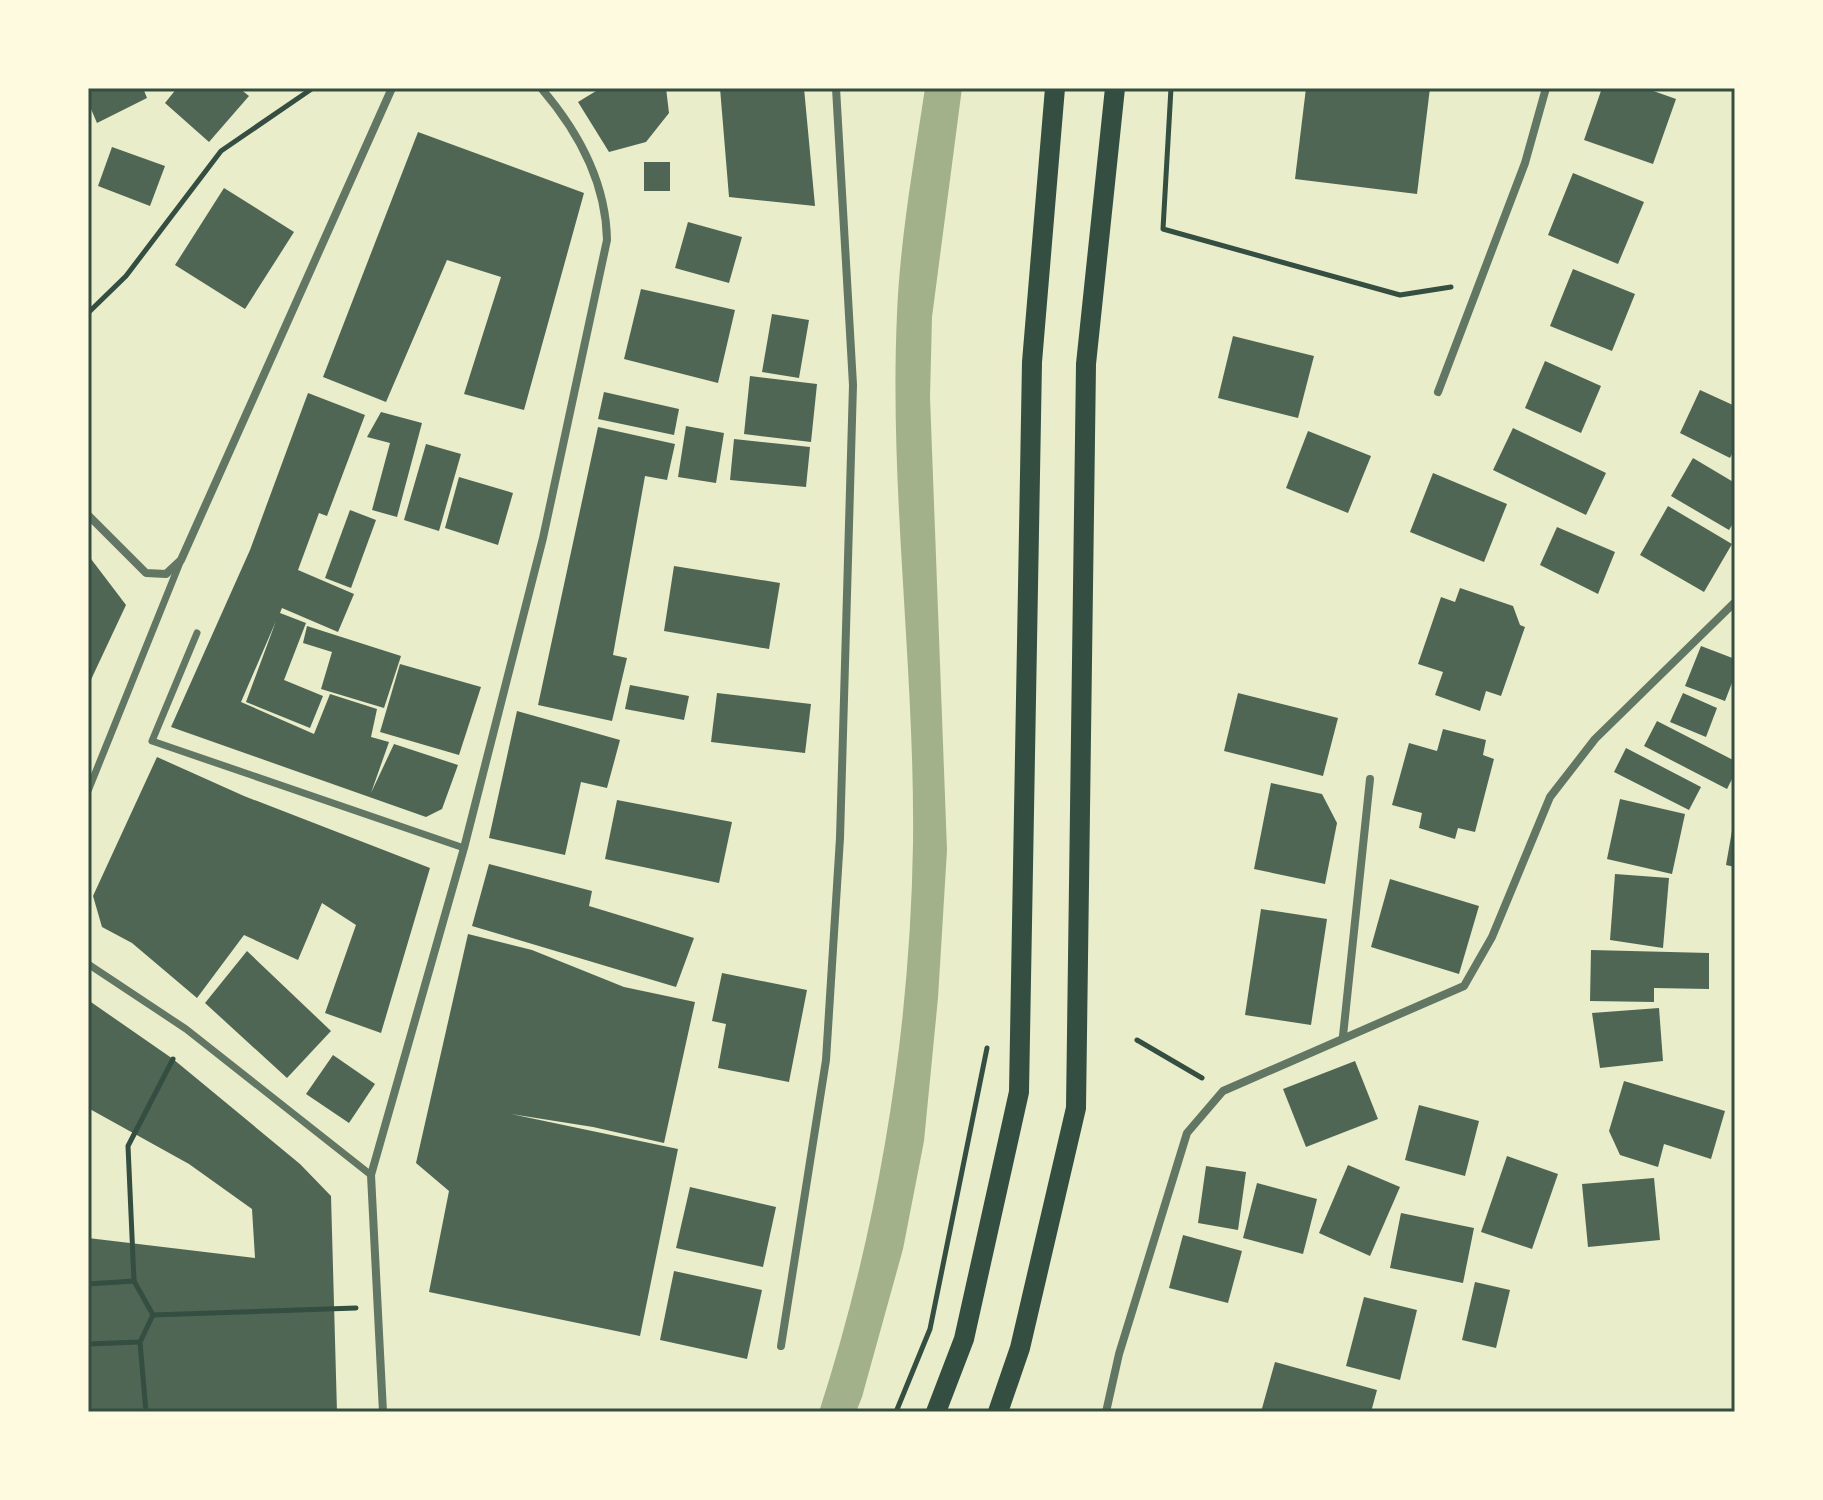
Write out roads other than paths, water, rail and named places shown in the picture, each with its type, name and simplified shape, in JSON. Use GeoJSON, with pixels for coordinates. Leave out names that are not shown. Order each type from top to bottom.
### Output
{"type":"FeatureCollection","features":[{"type":"Feature","properties":{"kind":"main road"},"geometry":{"type":"LineString","coordinates":[[936,1412],[964,1339],[1019,1092],[1032,362],[1055,88]]}},
{"type":"Feature","properties":{"kind":"main road"},"geometry":{"type":"LineString","coordinates":[[998,1412],[1020,1348],[1076,1108],[1086,364],[1115,88]]}},
{"type":"Feature","properties":{"kind":"street"},"geometry":{"type":"LineString","coordinates":[[88,791],[181,560],[392,88]]}},
{"type":"Feature","properties":{"kind":"street"},"geometry":{"type":"LineString","coordinates":[[383,1412],[371,1175],[464,848],[543,538],[607,240],[606,212],[596,175],[562,113],[541,88]]}},
{"type":"Feature","properties":{"kind":"street"},"geometry":{"type":"LineString","coordinates":[[781,1346],[826,1060],[840,838],[853,385],[836,88]]}},
{"type":"Feature","properties":{"kind":"street"},"geometry":{"type":"LineString","coordinates":[[1438,392],[1525,163],[1546,88]]}},
{"type":"Feature","properties":{"kind":"street"},"geometry":{"type":"LineString","coordinates":[[88,515],[146,573],[166,574],[181,560]]}},
{"type":"Feature","properties":{"kind":"street"},"geometry":{"type":"LineString","coordinates":[[1106,1412],[1119,1354],[1187,1133],[1223,1091],[1343,1036],[1464,986],[1492,937],[1550,797],[1595,739],[1735,602]]}},
{"type":"Feature","properties":{"kind":"street"},"geometry":{"type":"LineString","coordinates":[[197,633],[152,741],[464,848]]}},
{"type":"Feature","properties":{"kind":"street"},"geometry":{"type":"LineString","coordinates":[[1343,1036],[1370,779]]}},
{"type":"Feature","properties":{"kind":"street"},"geometry":{"type":"LineString","coordinates":[[88,964],[186,1029],[371,1175]]}}]}
